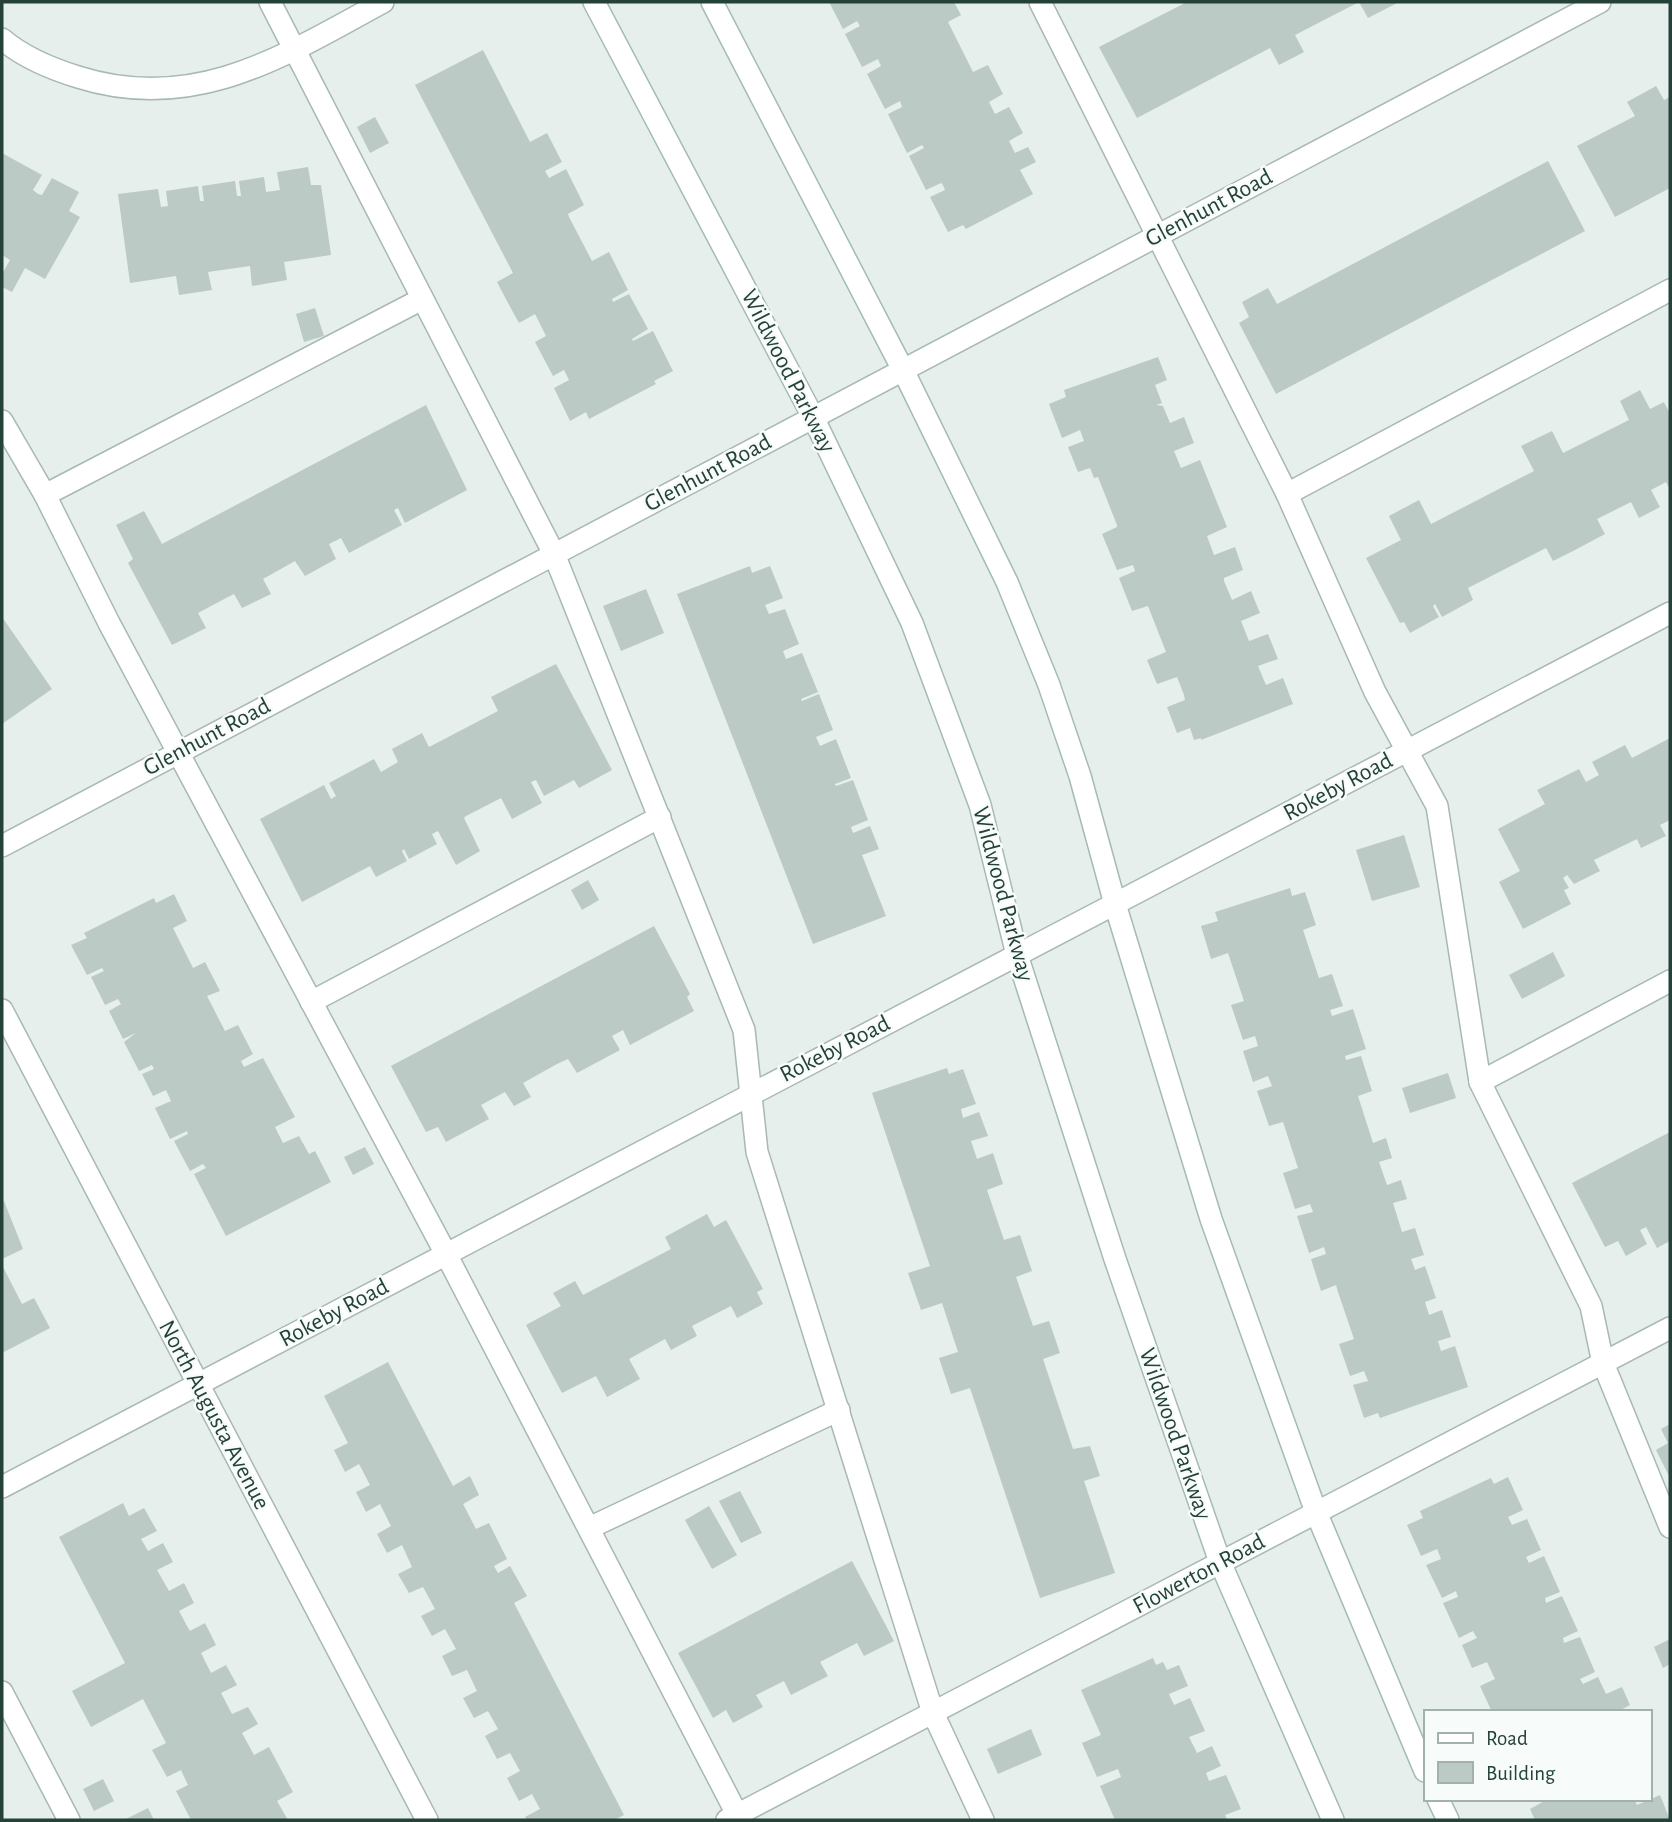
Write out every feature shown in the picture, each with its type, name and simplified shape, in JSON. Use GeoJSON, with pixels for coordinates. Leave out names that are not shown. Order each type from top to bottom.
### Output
{"type":"FeatureCollection","features":[{"type":"Feature","properties":{"kind":"street"},"geometry":{"type":"LineString","coordinates":[[270,2],[554,554],[744,1030],[757,1152],[933,1713],[983,1820]]}},
{"type":"Feature","properties":{"kind":"street"},"geometry":{"type":"LineString","coordinates":[[2,39],[64,73],[106,86],[158,90],[223,80],[295,50],[383,2]]}},
{"type":"Feature","properties":{"kind":"street","name":"Wildwood Parkway"},"geometry":{"type":"LineString","coordinates":[[594,2],[813,417],[912,623],[980,805],[1017,955],[1115,1259],[1220,1562],[1333,1820]]}},
{"type":"Feature","properties":{"kind":"street"},"geometry":{"type":"LineString","coordinates":[[712,2],[903,370],[1007,582],[1049,685],[1080,775],[1115,904],[1211,1219],[1316,1512],[1424,1769]]}},
{"type":"Feature","properties":{"kind":"street"},"geometry":{"type":"LineString","coordinates":[[1040,2],[1287,494],[1376,692],[1437,806],[1480,1082],[1591,1306],[1603,1363],[1670,1527]]}},
{"type":"Feature","properties":{"kind":"street","name":"Glenhunt Road"},"geometry":{"type":"LineString","coordinates":[[2,846],[1600,2]]}},
{"type":"Feature","properties":{"kind":"street"},"geometry":{"type":"LineString","coordinates":[[1287,494],[1670,290]]}},
{"type":"Feature","properties":{"kind":"street"},"geometry":{"type":"LineString","coordinates":[[45,495],[422,299]]}},
{"type":"Feature","properties":{"kind":"street"},"geometry":{"type":"LineString","coordinates":[[2,421],[45,495],[109,623],[180,751],[446,1254],[589,1528],[735,1818]]}},
{"type":"Feature","properties":{"kind":"street","name":"Rokeby Road"},"geometry":{"type":"LineString","coordinates":[[2,1487],[1670,614]]}},
{"type":"Feature","properties":{"kind":"street"},"geometry":{"type":"LineString","coordinates":[[311,1002],[660,817]]}},
{"type":"Feature","properties":{"kind":"street"},"geometry":{"type":"LineString","coordinates":[[1480,1082],[1670,981]]}},
{"type":"Feature","properties":{"kind":"street","name":"North Augusta Avenue"},"geometry":{"type":"LineString","coordinates":[[2,1010],[427,1820]]}},
{"type":"Feature","properties":{"kind":"street","name":"Flowerton Road"},"geometry":{"type":"LineString","coordinates":[[735,1818],[1670,1328]]}},
{"type":"Feature","properties":{"kind":"street"},"geometry":{"type":"LineString","coordinates":[[589,1528],[839,1410]]}},
{"type":"Feature","properties":{"kind":"street"},"geometry":{"type":"LineString","coordinates":[[2,1692],[69,1820]]}},
{"type":"Feature","properties":{"kind":"street"},"geometry":{"type":"LineString","coordinates":[[1439,1801],[1448,1820]]}},
{"type":"Feature","properties":{"kind":"building"},"geometry":{"type":"Polygon","coordinates":[[[829,2],[954,2],[961,15],[948,22],[973,72],[988,65],[1003,94],[989,102],[995,114],[1009,107],[1023,133],[1009,141],[1015,153],[1028,147],[1036,162],[1020,170],[1033,194],[966,229],[963,225],[948,232],[930,197],[945,190],[943,185],[941,183],[926,190],[909,156],[924,148],[922,145],[907,153],[888,114],[902,107],[900,101],[885,109],[867,74],[881,66],[878,59],[862,67],[845,34],[860,26],[857,21],[843,29],[829,2]]]}},
{"type":"Feature","properties":{"kind":"building"},"geometry":{"type":"Polygon","coordinates":[[[1187,2],[1359,2],[1295,35],[1304,52],[1279,65],[1270,48],[1137,118],[1099,47],[1187,2]]]}},
{"type":"Feature","properties":{"kind":"building"},"geometry":{"type":"Polygon","coordinates":[[[1359,2],[1399,2],[1368,18],[1359,2]]]}},
{"type":"Feature","properties":{"kind":"building"},"geometry":{"type":"Polygon","coordinates":[[[483,50],[530,142],[547,133],[562,162],[545,171],[549,178],[566,169],[584,205],[568,214],[592,261],[609,252],[628,290],[612,299],[613,302],[629,294],[648,329],[632,339],[633,341],[653,331],[673,371],[654,381],[656,384],[589,419],[586,412],[570,421],[554,388],[569,380],[564,370],[553,376],[535,342],[546,336],[535,314],[519,323],[497,282],[513,273],[415,85],[483,50]]]}},
{"type":"Feature","properties":{"kind":"building"},"geometry":{"type":"Polygon","coordinates":[[[1656,86],[1664,100],[1670,97],[1670,188],[1615,217],[1577,146],[1635,116],[1627,102],[1656,86]]]}},
{"type":"Feature","properties":{"kind":"building"},"geometry":{"type":"Polygon","coordinates":[[[375,117],[389,143],[370,153],[357,127],[375,117]]]}},
{"type":"Feature","properties":{"kind":"building"},"geometry":{"type":"Polygon","coordinates":[[[2,153],[42,175],[33,190],[38,194],[42,195],[52,178],[79,192],[69,211],[80,217],[45,279],[25,268],[12,292],[2,287],[2,274],[10,260],[2,255],[2,153]]]}},
{"type":"Feature","properties":{"kind":"building"},"geometry":{"type":"Polygon","coordinates":[[[1548,161],[1585,231],[1276,394],[1239,323],[1249,317],[1242,302],[1268,288],[1277,304],[1548,161]]]}},
{"type":"Feature","properties":{"kind":"building"},"geometry":{"type":"Polygon","coordinates":[[[308,167],[311,185],[321,185],[331,255],[284,262],[287,280],[252,286],[250,266],[208,272],[212,290],[179,295],[176,276],[130,283],[118,194],[158,189],[161,207],[168,206],[166,191],[198,186],[200,201],[204,201],[202,186],[235,181],[237,196],[241,196],[239,181],[264,177],[266,192],[280,190],[277,172],[308,167]]]}},
{"type":"Feature","properties":{"kind":"building"},"geometry":{"type":"Polygon","coordinates":[[[315,308],[324,336],[304,342],[296,314],[315,308]]]}},
{"type":"Feature","properties":{"kind":"building"},"geometry":{"type":"Polygon","coordinates":[[[1158,357],[1167,380],[1155,385],[1162,403],[1156,405],[1163,406],[1170,423],[1184,417],[1194,443],[1174,451],[1181,468],[1200,460],[1227,527],[1207,536],[1214,555],[1235,547],[1243,570],[1224,578],[1224,581],[1232,600],[1251,591],[1260,613],[1241,621],[1249,641],[1268,634],[1278,659],[1258,666],[1266,685],[1283,678],[1293,704],[1201,740],[1194,740],[1190,728],[1177,733],[1167,707],[1185,700],[1177,677],[1157,684],[1147,660],[1166,652],[1148,606],[1132,611],[1119,578],[1135,571],[1133,565],[1117,570],[1102,534],[1117,525],[1098,477],[1094,478],[1090,468],[1078,472],[1068,447],[1084,441],[1080,430],[1062,438],[1049,404],[1066,397],[1064,390],[1158,357]]]}},
{"type":"Feature","properties":{"kind":"building"},"geometry":{"type":"Polygon","coordinates":[[[1640,390],[1650,409],[1664,402],[1670,414],[1670,490],[1666,482],[1651,490],[1660,507],[1639,518],[1631,502],[1597,519],[1605,534],[1553,561],[1546,548],[1468,588],[1473,600],[1442,617],[1435,604],[1433,606],[1439,617],[1410,633],[1404,622],[1400,623],[1366,558],[1401,540],[1389,516],[1419,500],[1431,524],[1435,522],[1534,471],[1521,446],[1552,431],[1563,453],[1629,420],[1620,401],[1640,390]]]}},
{"type":"Feature","properties":{"kind":"building"},"geometry":{"type":"Polygon","coordinates":[[[426,405],[467,490],[405,523],[398,508],[394,510],[402,525],[349,553],[341,538],[329,544],[336,559],[305,576],[295,561],[263,579],[271,594],[242,608],[234,594],[228,597],[198,613],[206,628],[172,645],[128,563],[133,559],[116,525],[144,511],[162,544],[426,405]]]}},
{"type":"Feature","properties":{"kind":"building"},"geometry":{"type":"Polygon","coordinates":[[[750,566],[752,573],[770,566],[783,598],[765,605],[769,614],[785,609],[799,644],[783,651],[786,659],[802,653],[818,692],[801,699],[802,701],[819,694],[833,730],[816,737],[820,746],[836,739],[851,778],[835,784],[836,786],[853,780],[868,820],[851,827],[853,833],[870,826],[879,849],[862,855],[886,916],[813,944],[677,594],[750,566]]]}},
{"type":"Feature","properties":{"kind":"building"},"geometry":{"type":"Polygon","coordinates":[[[646,589],[664,633],[621,651],[603,606],[646,589]]]}},
{"type":"Feature","properties":{"kind":"building"},"geometry":{"type":"Polygon","coordinates":[[[2,617],[52,689],[2,724],[2,617]]]}},
{"type":"Feature","properties":{"kind":"building"},"geometry":{"type":"Polygon","coordinates":[[[556,664],[612,770],[579,788],[574,780],[544,796],[536,780],[531,782],[542,803],[512,819],[501,798],[466,816],[464,818],[480,851],[456,865],[438,831],[432,834],[437,844],[409,859],[404,849],[402,851],[407,861],[376,877],[370,866],[302,902],[260,819],[324,785],[331,799],[336,796],[329,783],[374,759],[381,772],[398,762],[392,749],[422,733],[429,747],[498,711],[491,697],[556,664]]]}},
{"type":"Feature","properties":{"kind":"building"},"geometry":{"type":"Polygon","coordinates":[[[1670,738],[1670,820],[1660,825],[1666,836],[1641,848],[1637,839],[1594,860],[1600,871],[1574,884],[1567,875],[1563,878],[1569,888],[1564,890],[1571,904],[1523,929],[1499,882],[1520,871],[1498,829],[1545,804],[1537,790],[1579,769],[1586,782],[1599,775],[1592,762],[1625,745],[1632,758],[1670,738]]]}},
{"type":"Feature","properties":{"kind":"building"},"geometry":{"type":"Polygon","coordinates":[[[1404,835],[1420,887],[1372,901],[1356,850],[1404,835]]]}},
{"type":"Feature","properties":{"kind":"building"},"geometry":{"type":"Polygon","coordinates":[[[588,880],[599,900],[582,910],[571,890],[588,880]]]}},
{"type":"Feature","properties":{"kind":"building"},"geometry":{"type":"Polygon","coordinates":[[[1290,888],[1292,896],[1305,892],[1316,925],[1303,930],[1319,978],[1332,974],[1343,1006],[1330,1010],[1332,1016],[1353,1009],[1366,1049],[1345,1056],[1346,1060],[1361,1056],[1372,1091],[1358,1096],[1373,1143],[1386,1138],[1392,1158],[1379,1162],[1387,1185],[1401,1180],[1407,1199],[1393,1203],[1402,1232],[1415,1228],[1424,1255],[1411,1259],[1415,1270],[1425,1266],[1436,1298],[1425,1302],[1429,1315],[1442,1310],[1451,1337],[1438,1341],[1441,1351],[1455,1346],[1468,1387],[1380,1418],[1378,1413],[1364,1418],[1353,1385],[1368,1381],[1364,1371],[1350,1376],[1339,1344],[1354,1339],[1336,1285],[1321,1291],[1311,1259],[1326,1254],[1324,1247],[1309,1253],[1297,1216],[1313,1212],[1310,1204],[1295,1209],[1283,1173],[1298,1168],[1283,1122],[1269,1126],[1257,1091],[1272,1086],[1268,1076],[1253,1082],[1243,1051],[1258,1046],[1255,1036],[1243,1040],[1231,1005],[1244,1001],[1228,953],[1211,959],[1201,926],[1218,921],[1215,912],[1290,888]]]}},
{"type":"Feature","properties":{"kind":"building"},"geometry":{"type":"Polygon","coordinates":[[[174,894],[187,921],[173,928],[193,968],[205,962],[220,991],[207,996],[225,1031],[238,1025],[253,1054],[241,1061],[244,1067],[263,1058],[295,1117],[275,1127],[283,1143],[299,1136],[309,1154],[315,1151],[331,1182],[226,1236],[194,1174],[206,1168],[203,1164],[190,1171],[174,1141],[188,1134],[187,1131],[170,1139],[155,1108],[171,1101],[166,1090],[153,1096],[142,1074],[154,1069],[152,1065],[139,1071],[124,1042],[136,1033],[123,1039],[109,1011],[121,1004],[118,999],[105,1005],[91,977],[104,971],[102,968],[87,975],[71,945],[87,938],[84,933],[154,898],[156,903],[174,894]]]}},
{"type":"Feature","properties":{"kind":"building"},"geometry":{"type":"Polygon","coordinates":[[[654,926],[690,994],[687,997],[694,1011],[630,1045],[623,1030],[612,1036],[620,1050],[577,1073],[568,1059],[557,1064],[523,1083],[531,1097],[514,1106],[505,1092],[481,1105],[489,1119],[446,1142],[438,1127],[426,1132],[391,1066],[654,926]]]}},
{"type":"Feature","properties":{"kind":"building"},"geometry":{"type":"Polygon","coordinates":[[[1553,952],[1565,976],[1522,999],[1509,975],[1553,952]]]}},
{"type":"Feature","properties":{"kind":"building"},"geometry":{"type":"Polygon","coordinates":[[[947,1068],[949,1074],[963,1069],[976,1104],[961,1109],[963,1118],[979,1112],[988,1136],[971,1141],[977,1159],[993,1153],[1003,1184],[987,1190],[1004,1240],[1020,1235],[1032,1271],[1016,1277],[1033,1326],[1049,1321],[1060,1353],[1043,1359],[1073,1449],[1090,1446],[1100,1476],[1084,1481],[1115,1573],[1040,1598],[970,1388],[951,1394],[939,1358],[958,1352],[942,1303],[921,1310],[908,1273],[930,1266],[872,1093],[947,1068]]]}},
{"type":"Feature","properties":{"kind":"building"},"geometry":{"type":"Polygon","coordinates":[[[1448,1073],[1456,1098],[1410,1113],[1402,1088],[1448,1073]]]}},
{"type":"Feature","properties":{"kind":"building"},"geometry":{"type":"Polygon","coordinates":[[[1670,1132],[1670,1241],[1657,1248],[1646,1227],[1640,1230],[1647,1244],[1626,1256],[1618,1241],[1605,1247],[1572,1183],[1670,1132]]]}},
{"type":"Feature","properties":{"kind":"building"},"geometry":{"type":"Polygon","coordinates":[[[365,1147],[374,1164],[353,1175],[344,1157],[365,1147]]]}},
{"type":"Feature","properties":{"kind":"building"},"geometry":{"type":"Polygon","coordinates":[[[4,1201],[23,1249],[2,1259],[2,1202],[4,1201]]]}},
{"type":"Feature","properties":{"kind":"building"},"geometry":{"type":"Polygon","coordinates":[[[707,1214],[714,1227],[726,1220],[763,1289],[757,1292],[763,1304],[737,1318],[731,1306],[692,1326],[697,1336],[671,1350],[665,1339],[629,1359],[640,1379],[607,1397],[596,1376],[562,1393],[526,1325],[561,1306],[553,1293],[575,1281],[583,1295],[671,1249],[665,1237],[707,1214]]]}},
{"type":"Feature","properties":{"kind":"building"},"geometry":{"type":"Polygon","coordinates":[[[2,1265],[22,1304],[34,1298],[50,1328],[2,1353],[2,1265]]]}},
{"type":"Feature","properties":{"kind":"building"},"geometry":{"type":"Polygon","coordinates":[[[388,1362],[453,1486],[470,1476],[479,1495],[463,1504],[476,1529],[489,1523],[507,1559],[494,1566],[498,1573],[510,1566],[527,1596],[514,1603],[624,1815],[614,1820],[527,1820],[525,1817],[540,1809],[532,1794],[519,1801],[507,1778],[520,1771],[510,1753],[497,1759],[485,1736],[498,1729],[488,1711],[474,1718],[463,1698],[477,1691],[467,1670],[452,1676],[442,1656],[456,1649],[445,1629],[432,1636],[421,1616],[435,1609],[423,1587],[409,1593],[398,1574],[412,1567],[402,1545],[387,1553],[377,1534],[391,1526],[380,1504],[366,1512],[356,1492],[370,1485],[359,1464],[345,1472],[334,1450],[348,1443],[324,1396],[388,1362]]]}},
{"type":"Feature","properties":{"kind":"building"},"geometry":{"type":"Polygon","coordinates":[[[1670,1424],[1670,1478],[1656,1450],[1668,1443],[1661,1429],[1670,1424]]]}},
{"type":"Feature","properties":{"kind":"building"},"geometry":{"type":"Polygon","coordinates":[[[1508,1477],[1523,1510],[1508,1517],[1512,1525],[1527,1519],[1541,1550],[1526,1557],[1529,1563],[1544,1556],[1560,1592],[1545,1598],[1546,1603],[1562,1596],[1578,1631],[1563,1638],[1564,1643],[1580,1637],[1595,1672],[1580,1679],[1583,1684],[1598,1677],[1606,1694],[1622,1687],[1630,1705],[1621,1710],[1491,1710],[1480,1686],[1495,1679],[1487,1662],[1472,1668],[1462,1645],[1477,1638],[1473,1631],[1459,1638],[1443,1603],[1458,1597],[1456,1591],[1442,1598],[1426,1565],[1441,1559],[1437,1549],[1421,1556],[1407,1525],[1423,1518],[1420,1511],[1491,1478],[1494,1484],[1508,1477]]]}},
{"type":"Feature","properties":{"kind":"building"},"geometry":{"type":"Polygon","coordinates":[[[740,1491],[762,1533],[741,1543],[719,1501],[740,1491]]]}},
{"type":"Feature","properties":{"kind":"building"},"geometry":{"type":"Polygon","coordinates":[[[123,1503],[129,1516],[144,1508],[157,1531],[141,1539],[148,1551],[163,1543],[173,1562],[157,1570],[169,1591],[184,1583],[194,1603],[179,1611],[190,1631],[205,1623],[216,1645],[201,1653],[211,1673],[226,1665],[237,1685],[221,1693],[232,1714],[248,1707],[258,1724],[242,1733],[254,1755],[269,1747],[293,1792],[277,1801],[288,1820],[191,1820],[176,1791],[188,1785],[181,1770],[167,1777],[152,1750],[166,1743],[143,1699],[91,1727],[72,1691],[125,1663],[59,1537],[123,1503]]]}},
{"type":"Feature","properties":{"kind":"building"},"geometry":{"type":"Polygon","coordinates":[[[709,1506],[737,1555],[712,1569],[685,1520],[709,1506]]]}},
{"type":"Feature","properties":{"kind":"building"},"geometry":{"type":"Polygon","coordinates":[[[852,1561],[894,1641],[864,1656],[857,1643],[820,1662],[828,1676],[791,1695],[784,1681],[756,1695],[763,1707],[733,1723],[726,1710],[713,1718],[678,1653],[852,1561]]]}},
{"type":"Feature","properties":{"kind":"building"},"geometry":{"type":"Polygon","coordinates":[[[1670,1639],[1670,1664],[1663,1668],[1654,1647],[1670,1639]]]}},
{"type":"Feature","properties":{"kind":"building"},"geometry":{"type":"Polygon","coordinates":[[[1153,1658],[1156,1665],[1163,1662],[1167,1670],[1179,1665],[1188,1686],[1169,1694],[1174,1705],[1190,1698],[1205,1731],[1189,1737],[1197,1753],[1212,1746],[1221,1766],[1206,1773],[1209,1781],[1226,1775],[1241,1809],[1225,1815],[1227,1820],[1115,1820],[1100,1786],[1121,1777],[1118,1769],[1097,1777],[1082,1743],[1101,1735],[1081,1690],[1153,1658]]]}},
{"type":"Feature","properties":{"kind":"building"},"geometry":{"type":"Polygon","coordinates":[[[1031,1729],[1042,1755],[998,1774],[987,1749],[1031,1729]]]}},
{"type":"Feature","properties":{"kind":"building"},"geometry":{"type":"Polygon","coordinates":[[[103,1779],[114,1801],[94,1811],[83,1789],[103,1779]]]}},
{"type":"Feature","properties":{"kind":"building"},"geometry":{"type":"Polygon","coordinates":[[[1660,1795],[1670,1820],[1535,1820],[1530,1809],[1544,1801],[1635,1801],[1637,1805],[1660,1795]]]}},
{"type":"Feature","properties":{"kind":"building"},"geometry":{"type":"Polygon","coordinates":[[[148,1808],[154,1820],[124,1820],[148,1808]]]}}]}
